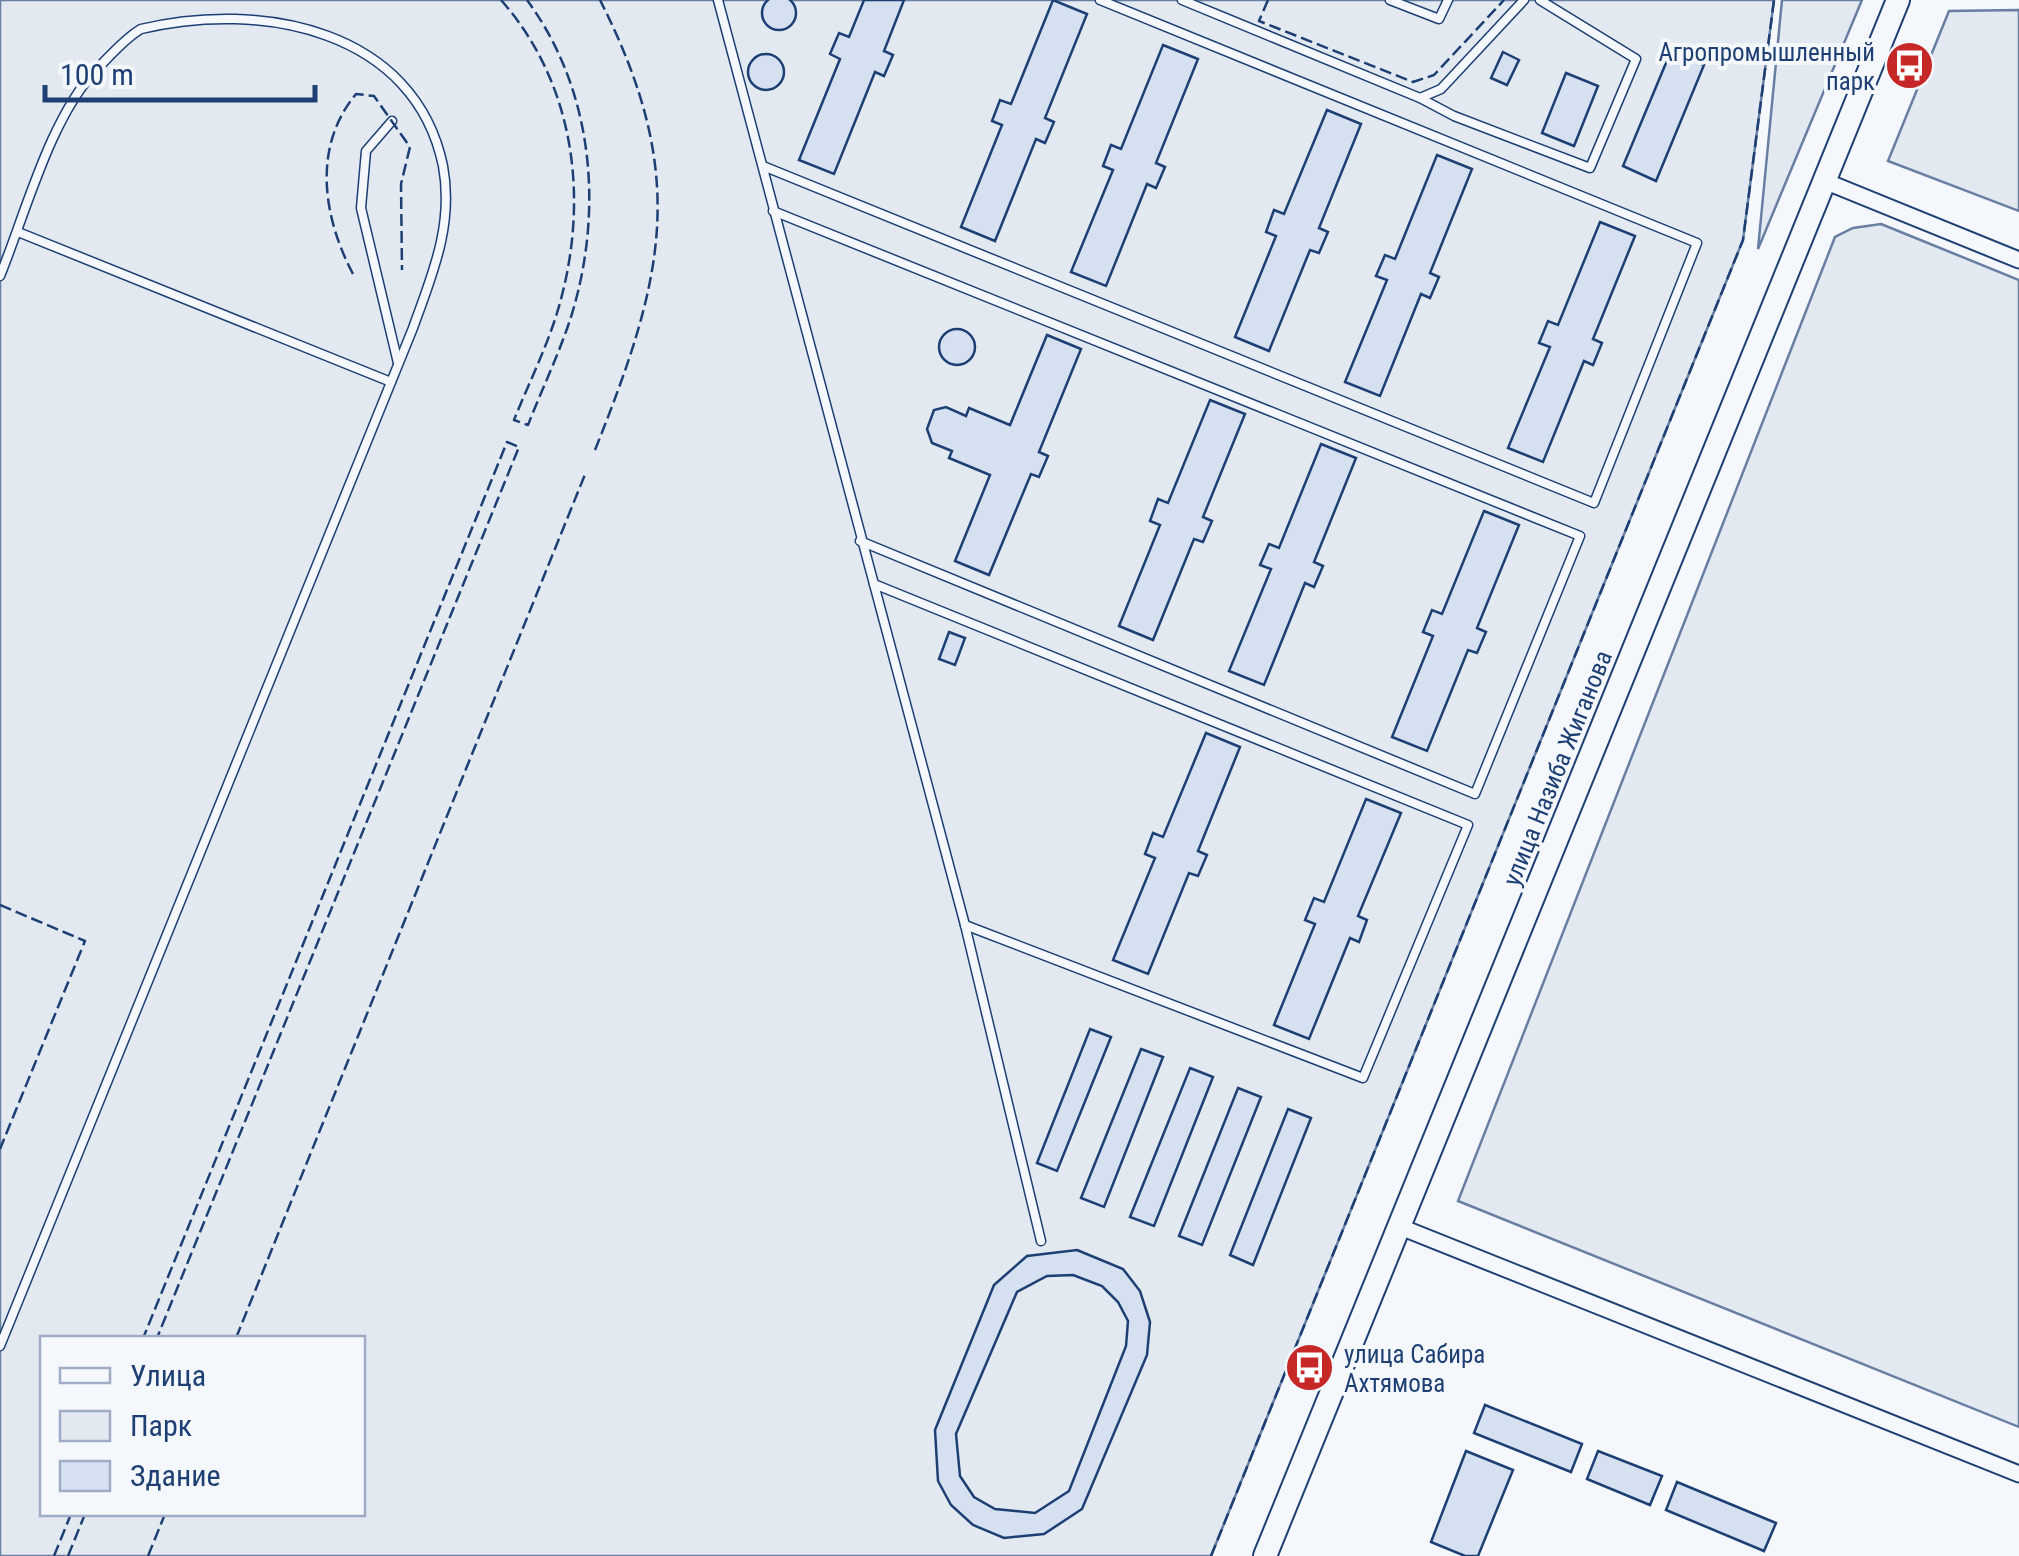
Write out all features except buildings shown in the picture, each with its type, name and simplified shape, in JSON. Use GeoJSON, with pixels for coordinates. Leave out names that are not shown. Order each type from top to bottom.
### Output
{"type":"FeatureCollection","features":[{"type":"Feature","properties":{"kind":"street","name":"улица Назиба Жиганова"},"geometry":{"type":"LineString","coordinates":[[1265,1556],[1898,0]]}},
{"type":"Feature","properties":{"kind":"street"},"geometry":{"type":"LineString","coordinates":[[1827,182],[2019,260]]}},
{"type":"Feature","properties":{"kind":"street"},"geometry":{"type":"LineString","coordinates":[[1398,1226],[2019,1474]]}},
{"type":"Feature","properties":{"kind":"lane"},"geometry":{"type":"LineString","coordinates":[[718,0],[965,925],[1041,1241]]}},
{"type":"Feature","properties":{"kind":"lane"},"geometry":{"type":"LineString","coordinates":[[763,166],[1594,503],[1696,243],[1100,0]]}},
{"type":"Feature","properties":{"kind":"lane"},"geometry":{"type":"LineString","coordinates":[[1182,0],[1420,98],[1454,116],[1590,168],[1636,59],[1540,0]]}},
{"type":"Feature","properties":{"kind":"lane"},"geometry":{"type":"LineString","coordinates":[[1390,0],[1439,19],[1448,0]]}},
{"type":"Feature","properties":{"kind":"lane"},"geometry":{"type":"LineString","coordinates":[[1420,98],[1441,90],[1524,0]]}},
{"type":"Feature","properties":{"kind":"lane"},"geometry":{"type":"LineString","coordinates":[[0,276],[61,124],[93,73],[139,30],[198,7]]}},
{"type":"Feature","properties":{"kind":"lane"},"geometry":{"type":"LineString","coordinates":[[0,1346],[391,382],[445,238],[443,167],[421,103],[378,50],[364,41]]}},
{"type":"Feature","properties":{"kind":"lane"},"geometry":{"type":"LineString","coordinates":[[392,121],[366,151],[362,208],[398,364]]}},
{"type":"Feature","properties":{"kind":"lane"},"geometry":{"type":"LineString","coordinates":[[773,210],[1580,536],[1475,794],[860,541]]}},
{"type":"Feature","properties":{"kind":"lane"},"geometry":{"type":"LineString","coordinates":[[18,232],[391,382]]}},
{"type":"Feature","properties":{"kind":"lane"},"geometry":{"type":"LineString","coordinates":[[874,584],[1468,824],[1363,1078],[965,925]]}},
{"type":"Feature","properties":{"kind":"green space"},"geometry":{"type":"Polygon","coordinates":[[[0,0],[1774,0],[1743,240],[1211,1556],[0,1556],[0,0]]]}},
{"type":"Feature","properties":{"kind":"green space"},"geometry":{"type":"Polygon","coordinates":[[[1782,0],[1862,0],[1758,249],[1782,0]]]}},
{"type":"Feature","properties":{"kind":"green space"},"geometry":{"type":"Polygon","coordinates":[[[2019,10],[2019,211],[1888,161],[1949,11],[2019,10]]]}},
{"type":"Feature","properties":{"kind":"green space"},"geometry":{"type":"Polygon","coordinates":[[[1881,224],[2019,280],[2019,1427],[1458,1201],[1835,237],[1853,228],[1881,224]]]}},
{"type":"Feature","properties":{"kind":"fence"},"geometry":{"type":"LineString","coordinates":[[501,0],[527,34],[561,108],[574,189],[573,231],[557,313],[514,420],[528,425],[571,317],[581,277],[589,194],[579,112],[567,73],[527,0]]}},
{"type":"Feature","properties":{"kind":"fence"},"geometry":{"type":"LineString","coordinates":[[595,450],[638,331],[651,277],[657,225],[656,174],[647,120],[628,63],[600,0]]}},
{"type":"Feature","properties":{"kind":"fence"},"geometry":{"type":"LineString","coordinates":[[1268,0],[1259,21],[1413,82],[1434,75],[1504,0]]}},
{"type":"Feature","properties":{"kind":"fence"},"geometry":{"type":"LineString","coordinates":[[1211,1556],[1743,240],[1774,0]]}},
{"type":"Feature","properties":{"kind":"fence"},"geometry":{"type":"LineString","coordinates":[[353,274],[335,229],[327,182],[333,136],[356,94],[374,96],[410,147],[401,184],[402,270]]}},
{"type":"Feature","properties":{"kind":"fence"},"geometry":{"type":"LineString","coordinates":[[144,1336],[507,442],[519,447],[158,1336]]}},
{"type":"Feature","properties":{"kind":"fence"},"geometry":{"type":"LineString","coordinates":[[237,1336],[586,472]]}},
{"type":"Feature","properties":{"kind":"fence"},"geometry":{"type":"LineString","coordinates":[[0,905],[85,941],[0,1149]]}},
{"type":"Feature","properties":{"kind":"fence"},"geometry":{"type":"LineString","coordinates":[[54,1556],[70,1516]]}},
{"type":"Feature","properties":{"kind":"fence"},"geometry":{"type":"LineString","coordinates":[[68,1556],[84,1516]]}},
{"type":"Feature","properties":{"kind":"fence"},"geometry":{"type":"LineString","coordinates":[[148,1556],[164,1516]]}},
{"type":"Feature","properties":{"kind":"place","name":"Агропромышленный парк"},"geometry":{"type":"Point","coordinates":[1910,66]}},
{"type":"Feature","properties":{"kind":"place","name":"улица Сабира Ахтямова"},"geometry":{"type":"Point","coordinates":[1309,1368]}}]}
